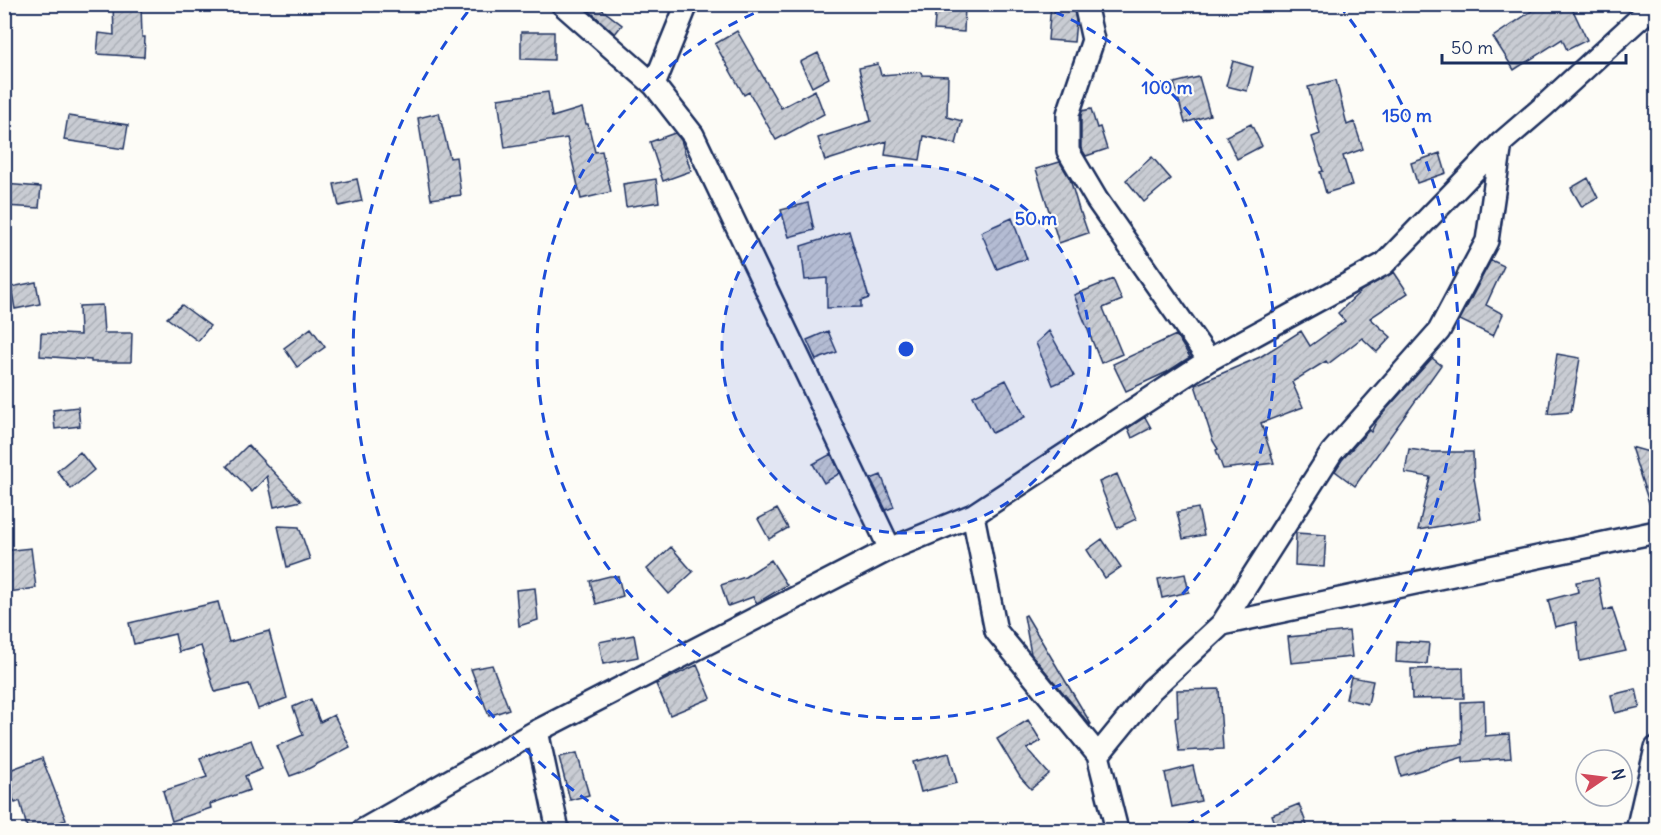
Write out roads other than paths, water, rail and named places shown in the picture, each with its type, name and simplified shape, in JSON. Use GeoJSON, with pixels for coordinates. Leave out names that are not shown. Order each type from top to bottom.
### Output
{"type":"FeatureCollection","features":[{"type":"Feature","properties":{"kind":"street"},"geometry":{"type":"LineString","coordinates":[[562,4],[654,85],[693,135],[890,549]]}},
{"type":"Feature","properties":{"kind":"street"},"geometry":{"type":"LineString","coordinates":[[654,85],[687,4]]}},
{"type":"Feature","properties":{"kind":"street"},"geometry":{"type":"LineString","coordinates":[[1084,4],[1093,40],[1068,114],[1068,151],[1097,200],[1209,360]]}},
{"type":"Feature","properties":{"kind":"street"},"geometry":{"type":"LineString","coordinates":[[363,831],[537,731],[890,549],[973,515],[1209,360],[1384,264],[1501,143],[1655,4]]}},
{"type":"Feature","properties":{"kind":"street"},"geometry":{"type":"LineString","coordinates":[[1098,755],[1150,690],[1222,624],[1332,452],[1439,331],[1487,241],[1501,143]]}},
{"type":"Feature","properties":{"kind":"street"},"geometry":{"type":"LineString","coordinates":[[973,515],[996,631],[1098,755],[1117,831]]}},
{"type":"Feature","properties":{"kind":"street"},"geometry":{"type":"LineString","coordinates":[[1222,624],[1656,532]]}},
{"type":"Feature","properties":{"kind":"street"},"geometry":{"type":"LineString","coordinates":[[537,731],[558,831]]}},
{"type":"Feature","properties":{"kind":"street"},"geometry":{"type":"LineString","coordinates":[[1637,831],[1656,748]]}}]}
